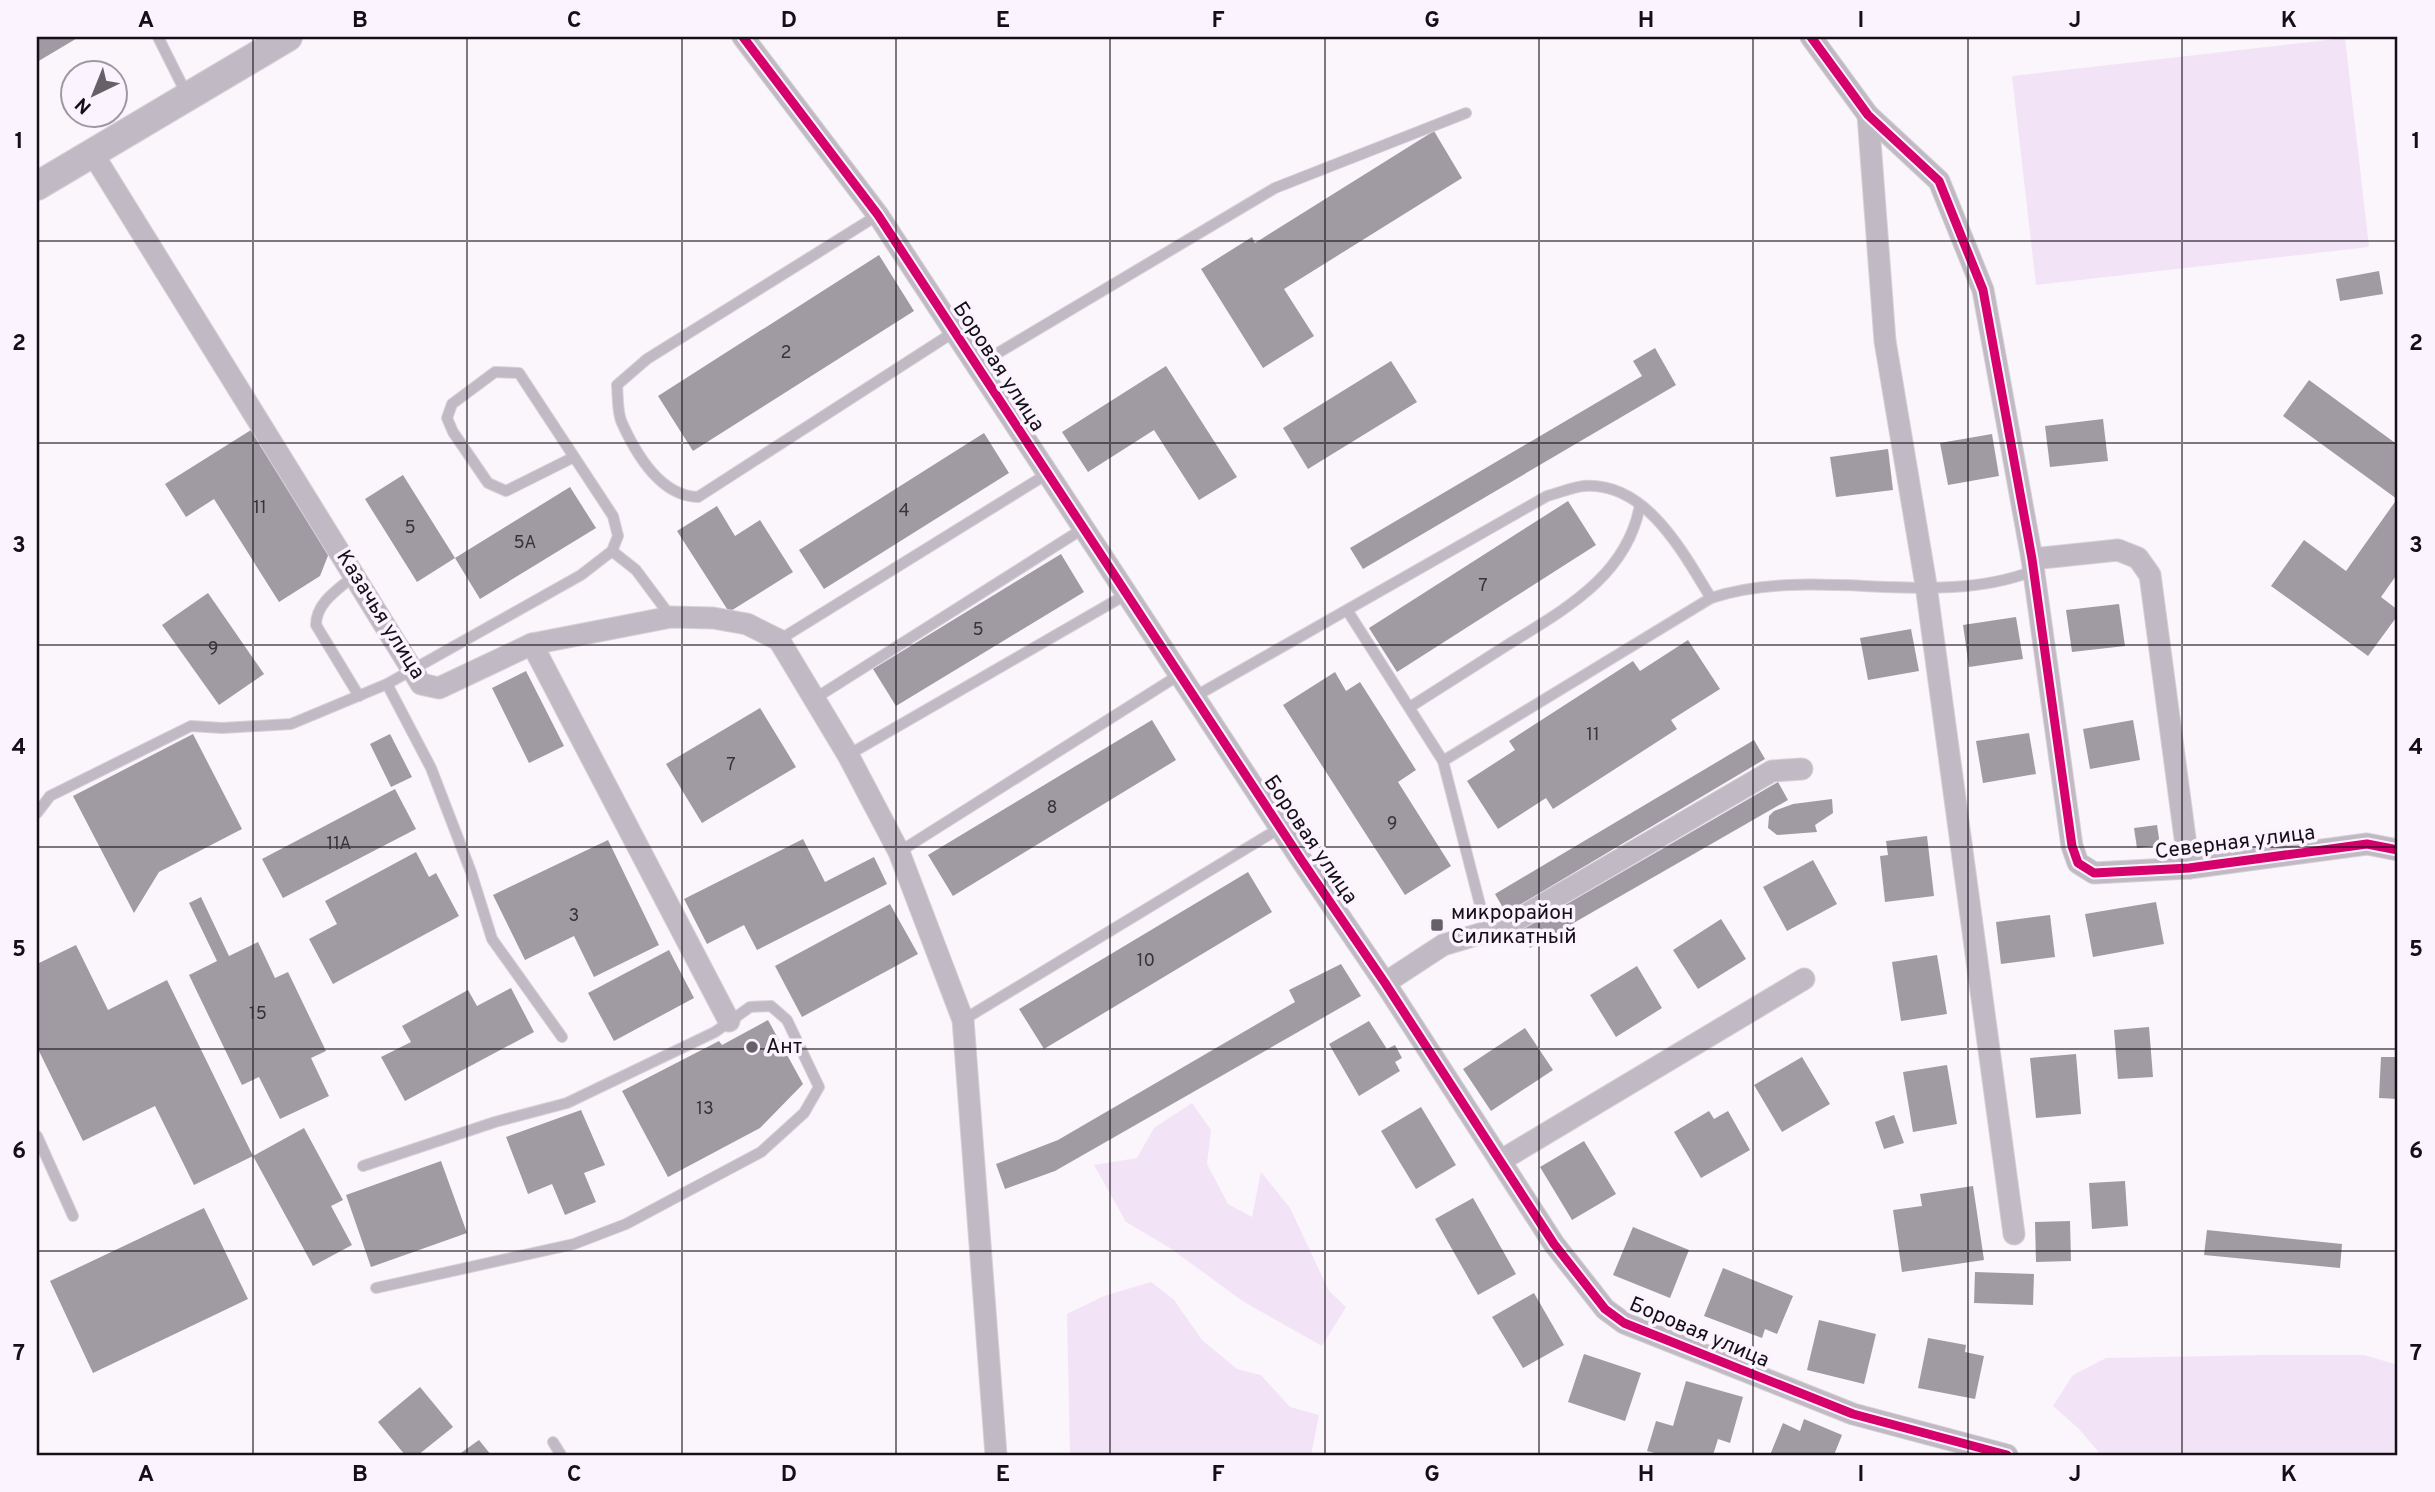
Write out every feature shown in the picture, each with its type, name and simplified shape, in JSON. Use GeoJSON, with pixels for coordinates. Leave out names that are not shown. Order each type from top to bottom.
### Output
{"type":"FeatureCollection","features":[{"type":"Feature","properties":{"kind":"street"},"geometry":{"type":"LineString","coordinates":[[37,186],[288,37]]}},
{"type":"Feature","properties":{"kind":"street","name":"Боровая улица"},"geometry":{"type":"LineString","coordinates":[[743,37],[878,215],[1554,1244],[1605,1309],[1624,1324],[1853,1414],[2007,1455]]}},
{"type":"Feature","properties":{"kind":"street"},"geometry":{"type":"LineString","coordinates":[[1811,37],[1868,115],[1939,181],[1983,290],[2033,565],[2118,550],[2138,558],[2150,575],[2189,868]]}},
{"type":"Feature","properties":{"kind":"street"},"geometry":{"type":"LineString","coordinates":[[1868,115],[1885,341],[1926,585],[2014,1234]]}},
{"type":"Feature","properties":{"kind":"street","name":"Казачья улица"},"geometry":{"type":"LineString","coordinates":[[93,154],[421,684],[439,688],[532,644],[671,617],[713,618],[747,624],[779,640]]}},
{"type":"Feature","properties":{"kind":"street","name":"Северная улица"},"geometry":{"type":"LineString","coordinates":[[2033,565],[2072,846],[2078,863],[2094,873],[2189,868],[2367,844],[2398,850]]}},
{"type":"Feature","properties":{"kind":"street"},"geometry":{"type":"LineString","coordinates":[[779,640],[848,755],[899,852],[963,1020],[996,1455]]}},
{"type":"Feature","properties":{"kind":"street"},"geometry":{"type":"LineString","coordinates":[[532,644],[729,1021]]}},
{"type":"Feature","properties":{"kind":"street"},"geometry":{"type":"LineString","coordinates":[[1385,983],[1443,945],[1506,926],[1772,771],[1802,769]]}},
{"type":"Feature","properties":{"kind":"street"},"geometry":{"type":"LineString","coordinates":[[1500,1161],[1804,979]]}},
{"type":"Feature","properties":{"kind":"lane"},"geometry":{"type":"LineString","coordinates":[[158,37],[187,95]]}},
{"type":"Feature","properties":{"kind":"lane"},"geometry":{"type":"LineString","coordinates":[[976,366],[1275,188],[1466,113]]}},
{"type":"Feature","properties":{"kind":"lane"},"geometry":{"type":"LineString","coordinates":[[878,215],[647,359],[617,384],[620,421],[658,481],[685,497],[698,498],[954,332]]}},
{"type":"Feature","properties":{"kind":"lane"},"geometry":{"type":"LineString","coordinates":[[37,813],[50,796],[191,726],[222,729],[291,724],[387,684],[581,575],[612,551],[618,536],[613,516],[572,458],[519,373],[495,372],[452,404],[447,418],[453,432],[488,483],[506,491],[572,458]]}},
{"type":"Feature","properties":{"kind":"lane"},"geometry":{"type":"LineString","coordinates":[[779,640],[1047,474]]}},
{"type":"Feature","properties":{"kind":"lane"},"geometry":{"type":"LineString","coordinates":[[1194,698],[1547,496],[1583,486],[1604,488],[1640,505],[1676,541],[1711,598]]}},
{"type":"Feature","properties":{"kind":"lane"},"geometry":{"type":"LineString","coordinates":[[1410,707],[1584,596],[1612,567],[1624,549],[1633,534],[1640,505]]}},
{"type":"Feature","properties":{"kind":"lane"},"geometry":{"type":"LineString","coordinates":[[814,699],[1084,528]]}},
{"type":"Feature","properties":{"kind":"lane"},"geometry":{"type":"LineString","coordinates":[[612,551],[636,570],[671,617]]}},
{"type":"Feature","properties":{"kind":"lane"},"geometry":{"type":"LineString","coordinates":[[1443,761],[1711,598],[1745,588],[1779,583],[1984,586],[2033,565]]}},
{"type":"Feature","properties":{"kind":"lane"},"geometry":{"type":"LineString","coordinates":[[355,575],[323,603],[316,613],[316,625],[359,696]]}},
{"type":"Feature","properties":{"kind":"lane"},"geometry":{"type":"LineString","coordinates":[[848,755],[1127,594]]}},
{"type":"Feature","properties":{"kind":"lane"},"geometry":{"type":"LineString","coordinates":[[1347,610],[1443,761],[1487,932]]}},
{"type":"Feature","properties":{"kind":"lane"},"geometry":{"type":"LineString","coordinates":[[899,852],[1179,675]]}},
{"type":"Feature","properties":{"kind":"lane"},"geometry":{"type":"LineString","coordinates":[[387,684],[431,768],[471,872],[492,939],[562,1037]]}},
{"type":"Feature","properties":{"kind":"lane"},"geometry":{"type":"LineString","coordinates":[[963,1020],[1280,828]]}},
{"type":"Feature","properties":{"kind":"lane"},"geometry":{"type":"LineString","coordinates":[[363,1166],[495,1122],[566,1103],[715,1032],[750,1007],[771,1006],[787,1020],[819,1087],[804,1113],[761,1153],[625,1224],[574,1244],[376,1288]]}},
{"type":"Feature","properties":{"kind":"lane"},"geometry":{"type":"LineString","coordinates":[[37,1136],[73,1216]]}},
{"type":"Feature","properties":{"kind":"lane"},"geometry":{"type":"LineString","coordinates":[[553,1442],[561,1455]]}},
{"type":"Feature","properties":{"kind":"shaded area"},"geometry":{"type":"Polygon","coordinates":[[[2345,38],[2369,247],[2036,285],[2012,76],[2345,38]]]}},
{"type":"Feature","properties":{"kind":"shaded area"},"geometry":{"type":"Polygon","coordinates":[[[1192,1103],[1211,1130],[1207,1164],[1228,1204],[1252,1217],[1261,1172],[1290,1208],[1329,1291],[1346,1307],[1322,1346],[1244,1302],[1170,1248],[1126,1222],[1094,1165],[1137,1158],[1154,1128],[1192,1103]]]}},
{"type":"Feature","properties":{"kind":"shaded area"},"geometry":{"type":"Polygon","coordinates":[[[1151,1282],[1174,1300],[1202,1340],[1237,1369],[1261,1375],[1290,1407],[1319,1415],[1311,1455],[1070,1455],[1067,1314],[1104,1296],[1151,1282]]]}},
{"type":"Feature","properties":{"kind":"shaded area"},"geometry":{"type":"Polygon","coordinates":[[[2364,1355],[2398,1365],[2398,1455],[2101,1455],[2079,1429],[2053,1406],[2073,1375],[2106,1358],[2364,1355]]]}},
{"type":"Feature","properties":{"kind":"building"},"geometry":{"type":"Polygon","coordinates":[[[37,37],[79,37],[37,62],[37,37]]]}},
{"type":"Feature","properties":{"kind":"building"},"geometry":{"type":"Polygon","coordinates":[[[1434,131],[1462,178],[1284,289],[1314,336],[1263,368],[1201,269],[1252,237],[1255,243],[1434,131]]]}},
{"type":"Feature","properties":{"kind":"building"},"geometry":{"type":"Polygon","coordinates":[[[879,255],[914,311],[693,451],[658,396],[879,255]]]}},
{"type":"Feature","properties":{"kind":"building"},"geometry":{"type":"Polygon","coordinates":[[[2379,271],[2383,294],[2340,301],[2336,279],[2379,271]]]}},
{"type":"Feature","properties":{"kind":"building"},"geometry":{"type":"Polygon","coordinates":[[[1655,348],[1676,385],[1363,569],[1350,548],[1642,376],[1633,361],[1655,348]]]}},
{"type":"Feature","properties":{"kind":"building"},"geometry":{"type":"Polygon","coordinates":[[[1391,361],[1417,402],[1308,469],[1283,428],[1391,361]]]}},
{"type":"Feature","properties":{"kind":"building"},"geometry":{"type":"Polygon","coordinates":[[[1166,366],[1237,477],[1199,500],[1154,430],[1088,472],[1062,432],[1166,366]]]}},
{"type":"Feature","properties":{"kind":"building"},"geometry":{"type":"Polygon","coordinates":[[[2309,380],[2398,445],[2398,573],[2381,597],[2398,610],[2398,615],[2368,656],[2271,586],[2304,540],[2346,571],[2397,499],[2283,416],[2309,380]]]}},
{"type":"Feature","properties":{"kind":"building"},"geometry":{"type":"Polygon","coordinates":[[[2103,419],[2108,461],[2050,467],[2045,426],[2103,419]]]}},
{"type":"Feature","properties":{"kind":"building"},"geometry":{"type":"Polygon","coordinates":[[[251,430],[329,553],[320,576],[279,602],[214,499],[186,517],[165,484],[251,430]]]}},
{"type":"Feature","properties":{"kind":"building"},"geometry":{"type":"Polygon","coordinates":[[[984,433],[1009,473],[824,589],[799,550],[984,433]]]}},
{"type":"Feature","properties":{"kind":"building"},"geometry":{"type":"Polygon","coordinates":[[[1992,434],[1999,476],[1948,485],[1940,443],[1992,434]]]}},
{"type":"Feature","properties":{"kind":"building"},"geometry":{"type":"Polygon","coordinates":[[[1888,449],[1893,490],[1836,497],[1830,457],[1888,449]]]}},
{"type":"Feature","properties":{"kind":"building"},"geometry":{"type":"Polygon","coordinates":[[[403,475],[455,558],[417,582],[365,499],[403,475]]]}},
{"type":"Feature","properties":{"kind":"building"},"geometry":{"type":"Polygon","coordinates":[[[570,487],[596,528],[480,599],[455,558],[570,487]]]}},
{"type":"Feature","properties":{"kind":"building"},"geometry":{"type":"Polygon","coordinates":[[[1568,501],[1596,545],[1397,672],[1369,628],[1568,501]]]}},
{"type":"Feature","properties":{"kind":"building"},"geometry":{"type":"Polygon","coordinates":[[[717,506],[735,536],[760,520],[793,572],[729,612],[677,531],[717,506]]]}},
{"type":"Feature","properties":{"kind":"building"},"geometry":{"type":"Polygon","coordinates":[[[1061,554],[1084,592],[896,706],[873,669],[1061,554]]]}},
{"type":"Feature","properties":{"kind":"building"},"geometry":{"type":"Polygon","coordinates":[[[208,593],[264,674],[219,705],[162,625],[208,593]]]}},
{"type":"Feature","properties":{"kind":"building"},"geometry":{"type":"Polygon","coordinates":[[[2119,604],[2125,646],[2072,652],[2066,610],[2119,604]]]}},
{"type":"Feature","properties":{"kind":"building"},"geometry":{"type":"Polygon","coordinates":[[[2016,617],[2023,659],[1969,667],[1963,625],[2016,617]]]}},
{"type":"Feature","properties":{"kind":"building"},"geometry":{"type":"Polygon","coordinates":[[[1911,629],[1919,671],[1868,680],[1860,638],[1911,629]]]}},
{"type":"Feature","properties":{"kind":"building"},"geometry":{"type":"Polygon","coordinates":[[[1688,640],[1720,689],[1671,720],[1677,729],[1553,809],[1546,798],[1498,829],[1467,781],[1515,750],[1509,741],[1633,661],[1640,671],[1688,640]]]}},
{"type":"Feature","properties":{"kind":"building"},"geometry":{"type":"Polygon","coordinates":[[[526,671],[564,746],[529,763],[492,688],[526,671]]]}},
{"type":"Feature","properties":{"kind":"building"},"geometry":{"type":"Polygon","coordinates":[[[1335,672],[1346,691],[1360,682],[1416,770],[1398,782],[1451,866],[1405,895],[1283,705],[1335,672]]]}},
{"type":"Feature","properties":{"kind":"building"},"geometry":{"type":"Polygon","coordinates":[[[760,708],[796,767],[702,823],[666,764],[760,708]]]}},
{"type":"Feature","properties":{"kind":"building"},"geometry":{"type":"Polygon","coordinates":[[[1152,720],[1176,760],[953,896],[928,855],[1152,720]]]}},
{"type":"Feature","properties":{"kind":"building"},"geometry":{"type":"Polygon","coordinates":[[[2133,720],[2140,760],[2090,769],[2083,729],[2133,720]]]}},
{"type":"Feature","properties":{"kind":"building"},"geometry":{"type":"Polygon","coordinates":[[[2029,733],[2036,774],[1983,783],[1976,741],[2029,733]]]}},
{"type":"Feature","properties":{"kind":"building"},"geometry":{"type":"Polygon","coordinates":[[[193,734],[242,829],[159,872],[134,913],[73,796],[193,734]]]}},
{"type":"Feature","properties":{"kind":"building"},"geometry":{"type":"Polygon","coordinates":[[[390,734],[412,777],[391,787],[370,744],[390,734]]]}},
{"type":"Feature","properties":{"kind":"building"},"geometry":{"type":"Polygon","coordinates":[[[1754,740],[1765,759],[1506,913],[1495,894],[1754,740]]]}},
{"type":"Feature","properties":{"kind":"building"},"geometry":{"type":"Polygon","coordinates":[[[1778,782],[1788,800],[1530,948],[1520,931],[1778,782]]]}},
{"type":"Feature","properties":{"kind":"building"},"geometry":{"type":"Polygon","coordinates":[[[395,789],[416,829],[283,898],[262,859],[395,789]]]}},
{"type":"Feature","properties":{"kind":"building"},"geometry":{"type":"Polygon","coordinates":[[[1832,799],[1833,813],[1815,825],[1817,832],[1777,835],[1768,828],[1769,816],[1774,811],[1793,804],[1832,799]]]}},
{"type":"Feature","properties":{"kind":"building"},"geometry":{"type":"Polygon","coordinates":[[[2157,825],[2160,845],[2137,848],[2134,828],[2157,825]]]}},
{"type":"Feature","properties":{"kind":"building"},"geometry":{"type":"Polygon","coordinates":[[[1927,836],[1934,896],[1885,902],[1880,856],[1888,855],[1886,841],[1927,836]]]}},
{"type":"Feature","properties":{"kind":"building"},"geometry":{"type":"Polygon","coordinates":[[[803,839],[825,882],[874,857],[887,884],[757,950],[744,925],[707,944],[684,899],[803,839]]]}},
{"type":"Feature","properties":{"kind":"building"},"geometry":{"type":"Polygon","coordinates":[[[608,840],[659,945],[594,977],[574,936],[525,960],[493,895],[608,840]]]}},
{"type":"Feature","properties":{"kind":"building"},"geometry":{"type":"Polygon","coordinates":[[[416,852],[429,877],[436,873],[459,916],[333,984],[309,939],[337,924],[325,901],[416,852]]]}},
{"type":"Feature","properties":{"kind":"building"},"geometry":{"type":"Polygon","coordinates":[[[1813,860],[1837,904],[1787,931],[1763,887],[1813,860]]]}},
{"type":"Feature","properties":{"kind":"building"},"geometry":{"type":"Polygon","coordinates":[[[1248,872],[1272,912],[1044,1049],[1019,1009],[1248,872]]]}},
{"type":"Feature","properties":{"kind":"building"},"geometry":{"type":"Polygon","coordinates":[[[201,897],[229,956],[258,942],[275,978],[288,972],[326,1051],[311,1058],[329,1096],[280,1119],[259,1077],[242,1085],[189,975],[217,961],[189,903],[201,897]]]}},
{"type":"Feature","properties":{"kind":"building"},"geometry":{"type":"Polygon","coordinates":[[[2156,902],[2164,944],[2093,957],[2085,914],[2156,902]]]}},
{"type":"Feature","properties":{"kind":"building"},"geometry":{"type":"Polygon","coordinates":[[[890,904],[918,954],[802,1017],[775,966],[890,904]]]}},
{"type":"Feature","properties":{"kind":"building"},"geometry":{"type":"Polygon","coordinates":[[[2050,915],[2055,957],[2001,964],[1996,922],[2050,915]]]}},
{"type":"Feature","properties":{"kind":"building"},"geometry":{"type":"Polygon","coordinates":[[[1721,919],[1746,959],[1698,989],[1673,950],[1721,919]]]}},
{"type":"Feature","properties":{"kind":"building"},"geometry":{"type":"Polygon","coordinates":[[[76,945],[108,1010],[167,980],[253,1156],[194,1185],[155,1106],[83,1141],[37,1047],[37,964],[76,945]]]}},
{"type":"Feature","properties":{"kind":"building"},"geometry":{"type":"Polygon","coordinates":[[[669,950],[694,998],[614,1041],[588,993],[669,950]]]}},
{"type":"Feature","properties":{"kind":"building"},"geometry":{"type":"Polygon","coordinates":[[[1937,955],[1947,1014],[1901,1021],[1892,962],[1937,955]]]}},
{"type":"Feature","properties":{"kind":"building"},"geometry":{"type":"Polygon","coordinates":[[[1341,964],[1361,996],[1055,1171],[1005,1189],[996,1164],[1058,1140],[1295,1002],[1289,990],[1341,964]]]}},
{"type":"Feature","properties":{"kind":"building"},"geometry":{"type":"Polygon","coordinates":[[[1637,966],[1662,1008],[1616,1037],[1590,995],[1637,966]]]}},
{"type":"Feature","properties":{"kind":"building"},"geometry":{"type":"Polygon","coordinates":[[[511,988],[534,1032],[405,1101],[381,1057],[411,1042],[402,1026],[468,990],[477,1006],[511,988]]]}},
{"type":"Feature","properties":{"kind":"building"},"geometry":{"type":"Polygon","coordinates":[[[768,1020],[803,1084],[760,1128],[668,1177],[622,1091],[719,1041],[722,1045],[768,1020]]]}},
{"type":"Feature","properties":{"kind":"building"},"geometry":{"type":"Polygon","coordinates":[[[1369,1021],[1387,1049],[1395,1045],[1402,1058],[1395,1062],[1400,1071],[1359,1096],[1329,1044],[1369,1021]]]}},
{"type":"Feature","properties":{"kind":"building"},"geometry":{"type":"Polygon","coordinates":[[[2149,1027],[2153,1077],[2118,1079],[2114,1030],[2149,1027]]]}},
{"type":"Feature","properties":{"kind":"building"},"geometry":{"type":"Polygon","coordinates":[[[1525,1028],[1553,1070],[1491,1111],[1463,1069],[1525,1028]]]}},
{"type":"Feature","properties":{"kind":"building"},"geometry":{"type":"Polygon","coordinates":[[[2076,1054],[2081,1114],[2036,1118],[2030,1058],[2076,1054]]]}},
{"type":"Feature","properties":{"kind":"building"},"geometry":{"type":"Polygon","coordinates":[[[1802,1057],[1830,1104],[1782,1132],[1754,1085],[1802,1057]]]}},
{"type":"Feature","properties":{"kind":"building"},"geometry":{"type":"Polygon","coordinates":[[[2381,1057],[2398,1057],[2398,1099],[2379,1098],[2381,1057]]]}},
{"type":"Feature","properties":{"kind":"building"},"geometry":{"type":"Polygon","coordinates":[[[1947,1065],[1957,1124],[1913,1132],[1903,1072],[1947,1065]]]}},
{"type":"Feature","properties":{"kind":"building"},"geometry":{"type":"Polygon","coordinates":[[[1421,1107],[1456,1165],[1416,1189],[1381,1131],[1421,1107]]]}},
{"type":"Feature","properties":{"kind":"building"},"geometry":{"type":"Polygon","coordinates":[[[581,1110],[605,1165],[584,1173],[596,1202],[565,1215],[552,1184],[528,1194],[506,1137],[581,1110]]]}},
{"type":"Feature","properties":{"kind":"building"},"geometry":{"type":"Polygon","coordinates":[[[1709,1111],[1714,1119],[1728,1111],[1750,1150],[1701,1178],[1674,1132],[1709,1111]]]}},
{"type":"Feature","properties":{"kind":"building"},"geometry":{"type":"Polygon","coordinates":[[[1894,1115],[1904,1143],[1884,1149],[1875,1122],[1894,1115]]]}},
{"type":"Feature","properties":{"kind":"building"},"geometry":{"type":"Polygon","coordinates":[[[304,1128],[343,1200],[331,1206],[352,1245],[313,1266],[253,1156],[304,1128]]]}},
{"type":"Feature","properties":{"kind":"building"},"geometry":{"type":"Polygon","coordinates":[[[1584,1141],[1616,1194],[1572,1220],[1540,1167],[1584,1141]]]}},
{"type":"Feature","properties":{"kind":"building"},"geometry":{"type":"Polygon","coordinates":[[[441,1161],[467,1233],[371,1267],[346,1195],[441,1161]]]}},
{"type":"Feature","properties":{"kind":"building"},"geometry":{"type":"Polygon","coordinates":[[[2125,1181],[2128,1226],[2092,1229],[2089,1183],[2125,1181]]]}},
{"type":"Feature","properties":{"kind":"building"},"geometry":{"type":"Polygon","coordinates":[[[1973,1186],[1984,1260],[1902,1272],[1893,1210],[1922,1206],[1920,1194],[1973,1186]]]}},
{"type":"Feature","properties":{"kind":"building"},"geometry":{"type":"Polygon","coordinates":[[[1473,1198],[1516,1274],[1478,1295],[1435,1219],[1473,1198]]]}},
{"type":"Feature","properties":{"kind":"building"},"geometry":{"type":"Polygon","coordinates":[[[204,1208],[248,1299],[93,1373],[50,1281],[204,1208]]]}},
{"type":"Feature","properties":{"kind":"building"},"geometry":{"type":"Polygon","coordinates":[[[2070,1221],[2071,1261],[2036,1262],[2035,1222],[2070,1221]]]}},
{"type":"Feature","properties":{"kind":"building"},"geometry":{"type":"Polygon","coordinates":[[[1633,1227],[1689,1250],[1670,1298],[1613,1275],[1633,1227]]]}},
{"type":"Feature","properties":{"kind":"building"},"geometry":{"type":"Polygon","coordinates":[[[2207,1230],[2342,1244],[2340,1268],[2204,1255],[2207,1230]]]}},
{"type":"Feature","properties":{"kind":"building"},"geometry":{"type":"Polygon","coordinates":[[[1723,1268],[1793,1296],[1777,1334],[1765,1329],[1762,1338],[1704,1316],[1723,1268]]]}},
{"type":"Feature","properties":{"kind":"building"},"geometry":{"type":"Polygon","coordinates":[[[1975,1272],[2034,1274],[2033,1305],[1974,1303],[1975,1272]]]}},
{"type":"Feature","properties":{"kind":"building"},"geometry":{"type":"Polygon","coordinates":[[[1534,1293],[1564,1345],[1523,1368],[1492,1317],[1534,1293]]]}},
{"type":"Feature","properties":{"kind":"building"},"geometry":{"type":"Polygon","coordinates":[[[1819,1320],[1876,1334],[1864,1384],[1807,1370],[1819,1320]]]}},
{"type":"Feature","properties":{"kind":"building"},"geometry":{"type":"Polygon","coordinates":[[[1928,1338],[1966,1345],[1965,1352],[1984,1356],[1975,1399],[1918,1388],[1928,1338]]]}},
{"type":"Feature","properties":{"kind":"building"},"geometry":{"type":"Polygon","coordinates":[[[1584,1354],[1641,1373],[1625,1421],[1568,1402],[1584,1354]]]}},
{"type":"Feature","properties":{"kind":"building"},"geometry":{"type":"Polygon","coordinates":[[[1686,1381],[1743,1397],[1730,1443],[1718,1439],[1713,1455],[1662,1455],[1647,1451],[1656,1421],[1673,1426],[1686,1381]]]}},
{"type":"Feature","properties":{"kind":"building"},"geometry":{"type":"Polygon","coordinates":[[[420,1387],[453,1427],[418,1455],[405,1455],[378,1422],[420,1387]]]}},
{"type":"Feature","properties":{"kind":"building"},"geometry":{"type":"Polygon","coordinates":[[[1804,1419],[1842,1435],[1834,1455],[1770,1455],[1783,1423],[1800,1431],[1804,1419]]]}},
{"type":"Feature","properties":{"kind":"building"},"geometry":{"type":"Polygon","coordinates":[[[479,1440],[491,1455],[458,1455],[479,1440]]]}},
{"type":"Feature","properties":{"kind":"cycle path"},"geometry":{"type":"LineString","coordinates":[[743,37],[878,215],[1554,1244],[1605,1309],[1624,1323],[1853,1414],[2007,1455]]}},
{"type":"Feature","properties":{"kind":"cycle path"},"geometry":{"type":"LineString","coordinates":[[1811,37],[1868,115],[1939,181],[1983,290],[2032,559],[2072,846],[2078,863],[2094,873],[2189,868],[2367,844],[2398,850]]}},
{"type":"Feature","properties":{"kind":"place","name":"микрорайон Силикатный"},"geometry":{"type":"Point","coordinates":[1437,925]}},
{"type":"Feature","properties":{"kind":"place","name":"Ант"},"geometry":{"type":"Point","coordinates":[752,1047]}}]}
